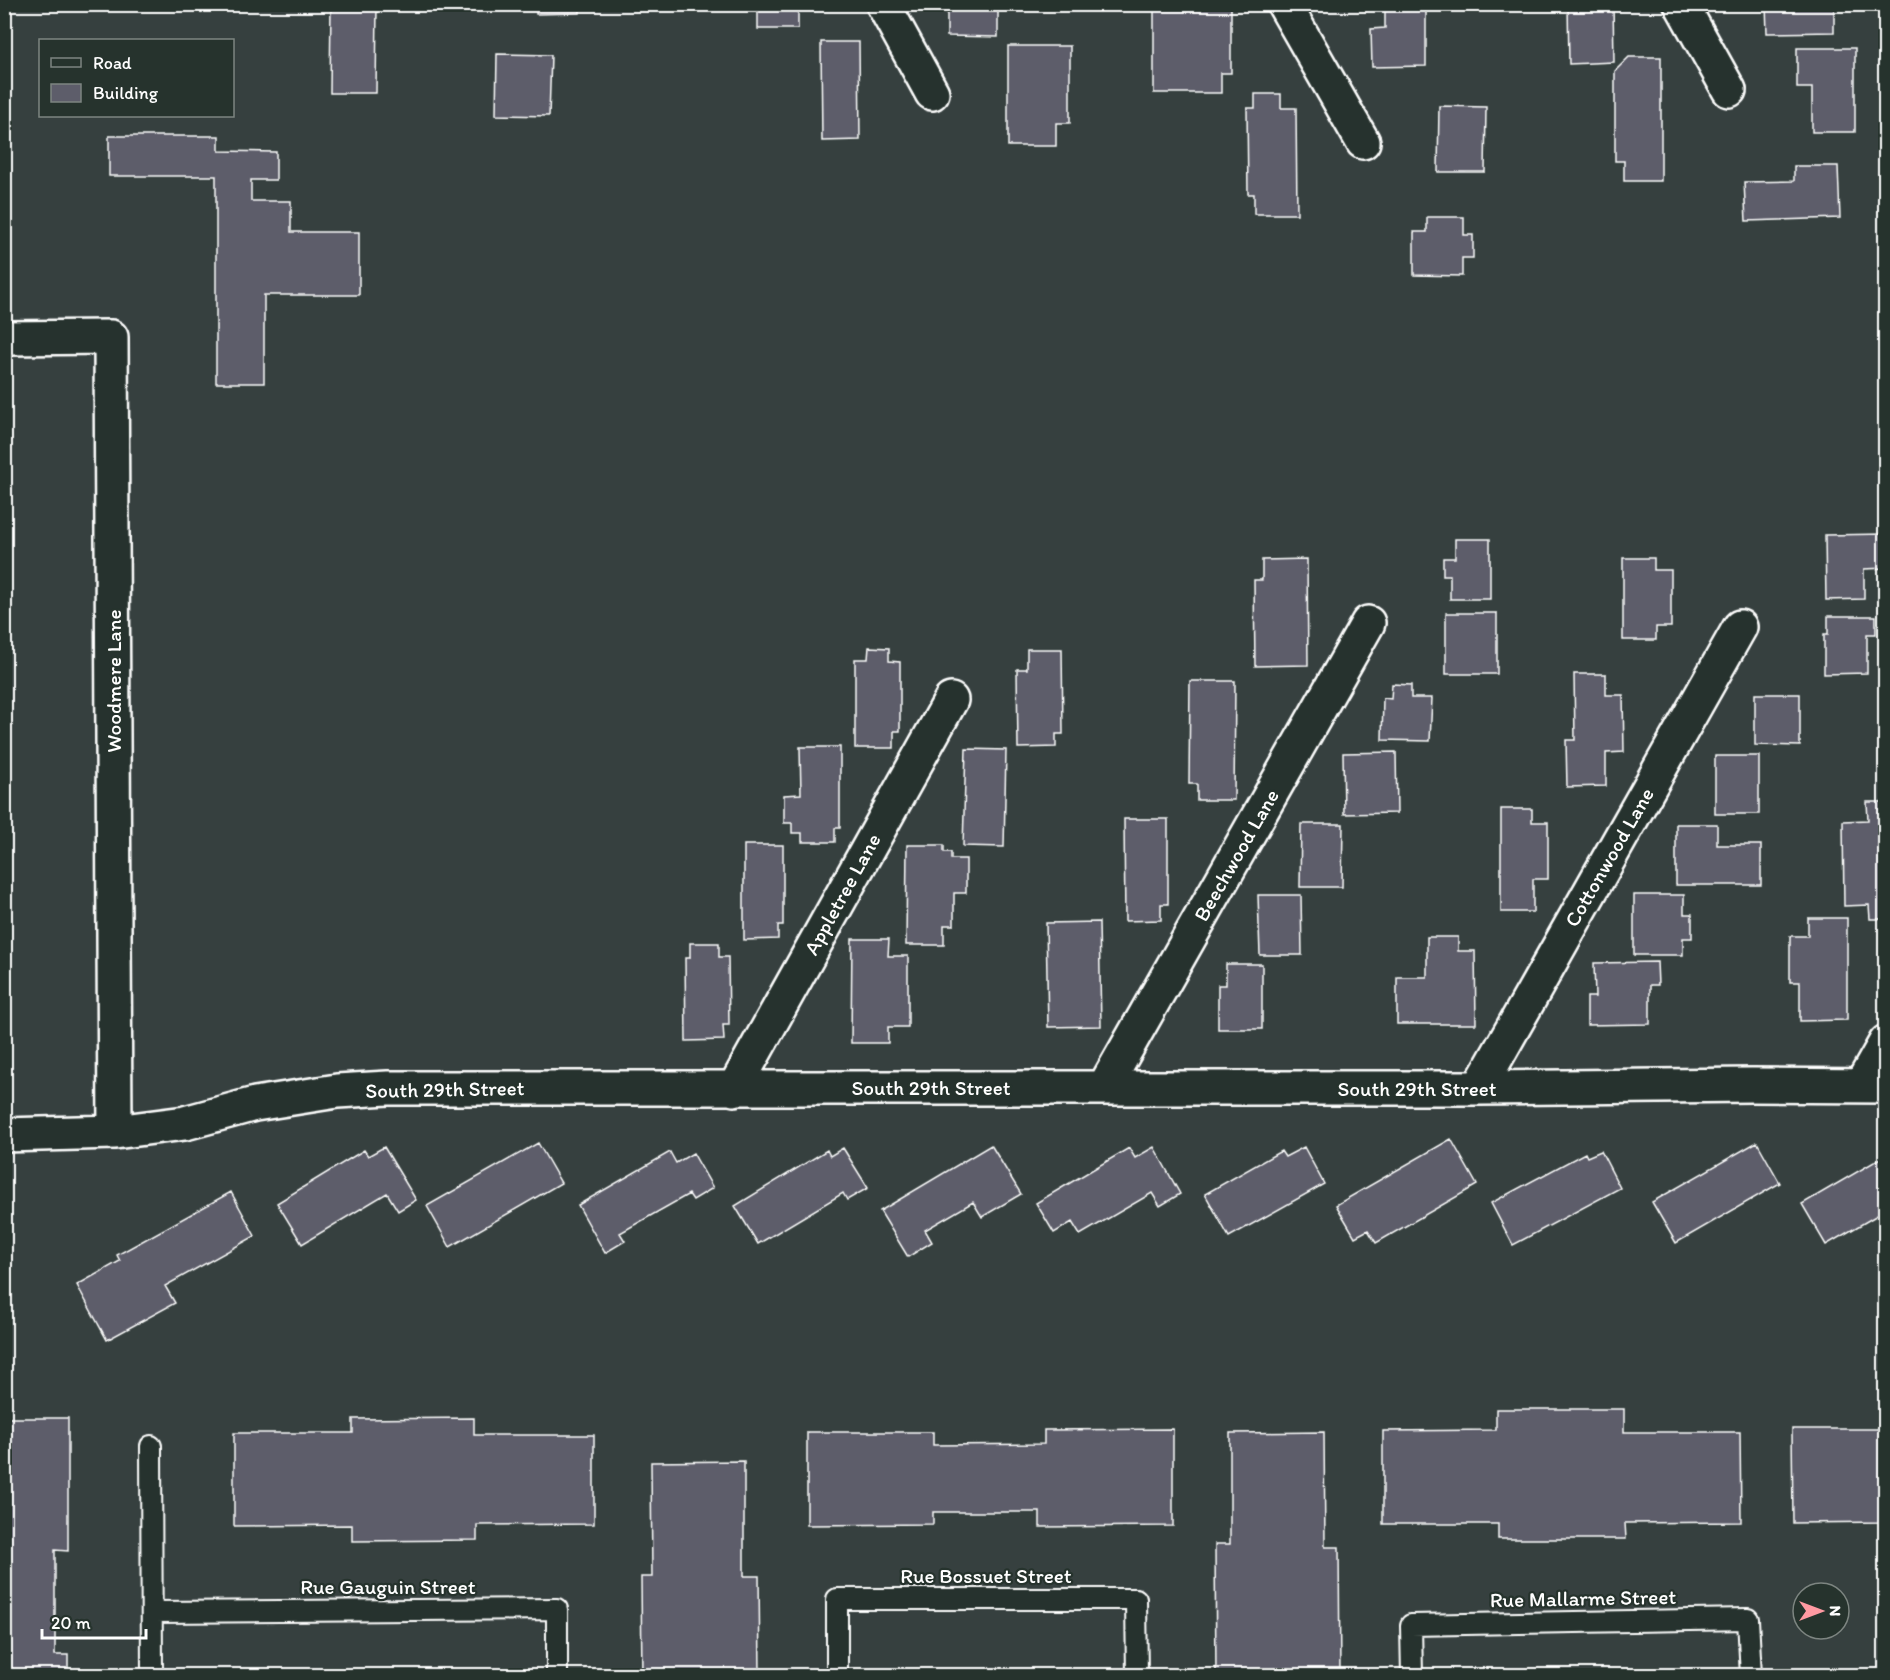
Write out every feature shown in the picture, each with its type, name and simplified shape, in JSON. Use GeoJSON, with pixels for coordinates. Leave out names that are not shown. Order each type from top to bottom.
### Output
{"type":"FeatureCollection","features":[{"type":"Feature","properties":{"kind":"street"},"geometry":{"type":"LineString","coordinates":[[883,4],[932,93]]}},
{"type":"Feature","properties":{"kind":"street"},"geometry":{"type":"LineString","coordinates":[[1284,4],[1363,142]]}},
{"type":"Feature","properties":{"kind":"street"},"geometry":{"type":"LineString","coordinates":[[1682,4],[1729,90]]}},
{"type":"Feature","properties":{"kind":"street","name":"Woodmere Lane"},"geometry":{"type":"LineString","coordinates":[[4,338],[111,337],[115,1132]]}},
{"type":"Feature","properties":{"kind":"street","name":"Beechwood Lane"},"geometry":{"type":"LineString","coordinates":[[1104,1088],[1368,623]]}},
{"type":"Feature","properties":{"kind":"street","name":"Cottonwood Lane"},"geometry":{"type":"LineString","coordinates":[[1479,1088],[1740,627]]}},
{"type":"Feature","properties":{"kind":"street","name":"Appletree Lane"},"geometry":{"type":"LineString","coordinates":[[734,1089],[951,700]]}},
{"type":"Feature","properties":{"kind":"street"},"geometry":{"type":"LineString","coordinates":[[1873,1086],[1886,1042]]}},
{"type":"Feature","properties":{"kind":"street","name":"South 29th Street"},"geometry":{"type":"LineString","coordinates":[[4,1135],[115,1132],[185,1123],[255,1104],[337,1091],[388,1088],[1873,1086]]}},
{"type":"Feature","properties":{"kind":"lane"},"geometry":{"type":"LineString","coordinates":[[151,1446],[152,1676]]}},
{"type":"Feature","properties":{"kind":"lane","name":"Rue Bossuet Street"},"geometry":{"type":"LineString","coordinates":[[837,1676],[837,1599],[1136,1599],[1137,1676]]}},
{"type":"Feature","properties":{"kind":"lane","name":"Rue Gauguin Street"},"geometry":{"type":"LineString","coordinates":[[153,1612],[557,1609],[557,1676]]}},
{"type":"Feature","properties":{"kind":"lane","name":"Rue Mallarme Street"},"geometry":{"type":"LineString","coordinates":[[1412,1676],[1411,1625],[1749,1618],[1751,1676]]}},
{"type":"Feature","properties":{"kind":"building"},"geometry":{"type":"Polygon","coordinates":[[[331,4],[377,4],[376,93],[330,93],[331,4]]]}},
{"type":"Feature","properties":{"kind":"building"},"geometry":{"type":"Polygon","coordinates":[[[536,4],[580,4],[580,13],[536,14],[536,4]]]}},
{"type":"Feature","properties":{"kind":"building"},"geometry":{"type":"Polygon","coordinates":[[[758,4],[798,4],[798,29],[758,29],[758,4]]]}},
{"type":"Feature","properties":{"kind":"building"},"geometry":{"type":"Polygon","coordinates":[[[947,4],[998,4],[998,37],[947,36],[947,4]]]}},
{"type":"Feature","properties":{"kind":"building"},"geometry":{"type":"Polygon","coordinates":[[[1154,4],[1231,4],[1231,73],[1221,73],[1221,93],[1154,93],[1154,4]]]}},
{"type":"Feature","properties":{"kind":"building"},"geometry":{"type":"Polygon","coordinates":[[[1568,4],[1613,4],[1614,62],[1569,64],[1568,4]]]}},
{"type":"Feature","properties":{"kind":"building"},"geometry":{"type":"Polygon","coordinates":[[[1766,4],[1834,4],[1834,32],[1767,33],[1766,4]]]}},
{"type":"Feature","properties":{"kind":"building"},"geometry":{"type":"Polygon","coordinates":[[[1385,7],[1426,7],[1426,66],[1372,67],[1371,29],[1385,28],[1385,7]]]}},
{"type":"Feature","properties":{"kind":"building"},"geometry":{"type":"Polygon","coordinates":[[[821,42],[859,42],[860,140],[822,141],[821,42]]]}},
{"type":"Feature","properties":{"kind":"building"},"geometry":{"type":"Polygon","coordinates":[[[1008,46],[1070,46],[1070,123],[1056,123],[1056,146],[1008,146],[1008,46]]]}},
{"type":"Feature","properties":{"kind":"building"},"geometry":{"type":"Polygon","coordinates":[[[1797,48],[1855,48],[1855,132],[1812,132],[1812,88],[1797,88],[1797,48]]]}},
{"type":"Feature","properties":{"kind":"building"},"geometry":{"type":"Polygon","coordinates":[[[497,54],[551,55],[549,116],[496,115],[497,54]]]}},
{"type":"Feature","properties":{"kind":"building"},"geometry":{"type":"Polygon","coordinates":[[[1629,57],[1661,57],[1661,181],[1624,181],[1624,161],[1615,161],[1615,71],[1629,57]]]}},
{"type":"Feature","properties":{"kind":"building"},"geometry":{"type":"Polygon","coordinates":[[[1255,94],[1281,94],[1281,108],[1296,108],[1297,214],[1254,214],[1254,194],[1248,194],[1247,108],[1255,108],[1255,94]]]}},
{"type":"Feature","properties":{"kind":"building"},"geometry":{"type":"Polygon","coordinates":[[[1439,106],[1486,107],[1485,172],[1438,172],[1439,106]]]}},
{"type":"Feature","properties":{"kind":"building"},"geometry":{"type":"Polygon","coordinates":[[[109,136],[219,136],[219,151],[276,152],[276,180],[251,180],[251,201],[291,201],[291,232],[359,232],[359,295],[264,295],[264,383],[216,383],[216,176],[109,176],[109,136]]]}},
{"type":"Feature","properties":{"kind":"building"},"geometry":{"type":"Polygon","coordinates":[[[1794,166],[1838,166],[1840,218],[1746,221],[1744,182],[1794,181],[1794,166]]]}},
{"type":"Feature","properties":{"kind":"building"},"geometry":{"type":"Polygon","coordinates":[[[1427,217],[1464,217],[1464,235],[1473,235],[1473,258],[1462,258],[1462,276],[1414,275],[1414,232],[1427,232],[1427,217]]]}},
{"type":"Feature","properties":{"kind":"building"},"geometry":{"type":"Polygon","coordinates":[[[1886,534],[1886,568],[1864,569],[1864,599],[1826,600],[1825,535],[1886,534]]]}},
{"type":"Feature","properties":{"kind":"building"},"geometry":{"type":"Polygon","coordinates":[[[1455,539],[1490,539],[1490,599],[1450,599],[1450,575],[1443,575],[1443,558],[1455,558],[1455,539]]]}},
{"type":"Feature","properties":{"kind":"building"},"geometry":{"type":"Polygon","coordinates":[[[1623,558],[1654,558],[1654,570],[1671,570],[1671,627],[1656,627],[1656,640],[1623,640],[1623,558]]]}},
{"type":"Feature","properties":{"kind":"building"},"geometry":{"type":"Polygon","coordinates":[[[1307,559],[1308,665],[1255,666],[1254,580],[1262,580],[1262,560],[1307,559]]]}},
{"type":"Feature","properties":{"kind":"building"},"geometry":{"type":"Polygon","coordinates":[[[1446,613],[1497,613],[1497,674],[1446,674],[1446,613]]]}},
{"type":"Feature","properties":{"kind":"building"},"geometry":{"type":"Polygon","coordinates":[[[1828,616],[1876,616],[1876,634],[1867,634],[1867,673],[1824,674],[1824,634],[1828,634],[1828,616]]]}},
{"type":"Feature","properties":{"kind":"building"},"geometry":{"type":"Polygon","coordinates":[[[869,647],[889,648],[889,661],[900,662],[900,731],[894,731],[894,748],[855,748],[855,659],[868,659],[869,647]]]}},
{"type":"Feature","properties":{"kind":"building"},"geometry":{"type":"Polygon","coordinates":[[[1027,649],[1062,649],[1063,734],[1056,734],[1056,747],[1018,748],[1017,669],[1027,669],[1027,649]]]}},
{"type":"Feature","properties":{"kind":"building"},"geometry":{"type":"Polygon","coordinates":[[[1574,674],[1606,674],[1606,695],[1623,695],[1624,752],[1606,753],[1606,786],[1567,787],[1566,740],[1575,740],[1574,674]]]}},
{"type":"Feature","properties":{"kind":"building"},"geometry":{"type":"Polygon","coordinates":[[[1190,681],[1235,681],[1234,800],[1197,800],[1197,784],[1189,784],[1190,681]]]}},
{"type":"Feature","properties":{"kind":"building"},"geometry":{"type":"Polygon","coordinates":[[[1392,684],[1411,685],[1411,698],[1432,698],[1430,741],[1382,740],[1383,698],[1391,699],[1392,684]]]}},
{"type":"Feature","properties":{"kind":"building"},"geometry":{"type":"Polygon","coordinates":[[[1755,694],[1800,694],[1800,746],[1755,745],[1755,694]]]}},
{"type":"Feature","properties":{"kind":"building"},"geometry":{"type":"Polygon","coordinates":[[[800,747],[840,747],[840,828],[835,828],[835,842],[802,842],[802,833],[792,833],[792,823],[784,823],[784,795],[801,794],[800,747]]]}},
{"type":"Feature","properties":{"kind":"building"},"geometry":{"type":"Polygon","coordinates":[[[966,749],[1006,750],[1004,847],[963,846],[966,749]]]}},
{"type":"Feature","properties":{"kind":"building"},"geometry":{"type":"Polygon","coordinates":[[[1396,752],[1397,813],[1344,814],[1343,753],[1396,752]]]}},
{"type":"Feature","properties":{"kind":"building"},"geometry":{"type":"Polygon","coordinates":[[[1715,756],[1759,756],[1759,814],[1715,814],[1715,756]]]}},
{"type":"Feature","properties":{"kind":"building"},"geometry":{"type":"Polygon","coordinates":[[[1867,802],[1886,802],[1886,919],[1870,919],[1869,905],[1844,906],[1843,821],[1868,820],[1867,802]]]}},
{"type":"Feature","properties":{"kind":"building"},"geometry":{"type":"Polygon","coordinates":[[[1501,809],[1532,809],[1532,822],[1548,822],[1548,879],[1533,879],[1533,912],[1501,912],[1501,809]]]}},
{"type":"Feature","properties":{"kind":"building"},"geometry":{"type":"Polygon","coordinates":[[[1124,819],[1168,819],[1168,904],[1161,904],[1161,920],[1125,921],[1124,819]]]}},
{"type":"Feature","properties":{"kind":"building"},"geometry":{"type":"Polygon","coordinates":[[[1301,824],[1343,824],[1342,887],[1300,887],[1301,824]]]}},
{"type":"Feature","properties":{"kind":"building"},"geometry":{"type":"Polygon","coordinates":[[[1676,824],[1717,824],[1717,845],[1761,845],[1761,885],[1676,885],[1676,824]]]}},
{"type":"Feature","properties":{"kind":"building"},"geometry":{"type":"Polygon","coordinates":[[[744,845],[783,845],[783,925],[778,925],[778,939],[744,940],[744,845]]]}},
{"type":"Feature","properties":{"kind":"building"},"geometry":{"type":"Polygon","coordinates":[[[907,845],[944,845],[944,852],[951,852],[951,859],[966,859],[966,893],[954,893],[954,925],[944,925],[944,945],[906,945],[907,845]]]}},
{"type":"Feature","properties":{"kind":"building"},"geometry":{"type":"Polygon","coordinates":[[[1258,895],[1301,895],[1302,955],[1260,955],[1258,895]]]}},
{"type":"Feature","properties":{"kind":"building"},"geometry":{"type":"Polygon","coordinates":[[[1634,895],[1684,895],[1684,914],[1692,914],[1692,938],[1683,938],[1683,955],[1634,955],[1634,895]]]}},
{"type":"Feature","properties":{"kind":"building"},"geometry":{"type":"Polygon","coordinates":[[[1808,918],[1847,918],[1847,1020],[1800,1021],[1800,982],[1790,982],[1790,936],[1808,936],[1808,918]]]}},
{"type":"Feature","properties":{"kind":"building"},"geometry":{"type":"Polygon","coordinates":[[[1099,922],[1101,1026],[1048,1027],[1046,923],[1099,922]]]}},
{"type":"Feature","properties":{"kind":"building"},"geometry":{"type":"Polygon","coordinates":[[[1427,937],[1458,937],[1458,951],[1475,951],[1476,1024],[1397,1024],[1397,977],[1427,977],[1427,937]]]}},
{"type":"Feature","properties":{"kind":"building"},"geometry":{"type":"Polygon","coordinates":[[[852,939],[889,939],[888,956],[908,956],[908,1027],[888,1027],[888,1043],[851,1043],[852,939]]]}},
{"type":"Feature","properties":{"kind":"building"},"geometry":{"type":"Polygon","coordinates":[[[690,943],[719,943],[719,957],[728,957],[729,1025],[723,1025],[724,1040],[686,1041],[685,958],[690,958],[690,943]]]}},
{"type":"Feature","properties":{"kind":"building"},"geometry":{"type":"Polygon","coordinates":[[[1657,962],[1658,985],[1650,985],[1650,1024],[1587,1025],[1587,997],[1595,997],[1594,963],[1657,962]]]}},
{"type":"Feature","properties":{"kind":"building"},"geometry":{"type":"Polygon","coordinates":[[[1226,964],[1262,964],[1262,1029],[1218,1029],[1218,985],[1226,985],[1226,964]]]}},
{"type":"Feature","properties":{"kind":"building"},"geometry":{"type":"Polygon","coordinates":[[[1451,1139],[1477,1185],[1376,1243],[1368,1230],[1355,1237],[1336,1205],[1451,1139]]]}},
{"type":"Feature","properties":{"kind":"building"},"geometry":{"type":"Polygon","coordinates":[[[1757,1142],[1780,1183],[1676,1243],[1652,1202],[1757,1142]]]}},
{"type":"Feature","properties":{"kind":"building"},"geometry":{"type":"Polygon","coordinates":[[[538,1143],[561,1183],[450,1247],[427,1206],[538,1143]]]}},
{"type":"Feature","properties":{"kind":"building"},"geometry":{"type":"Polygon","coordinates":[[[991,1145],[1021,1194],[982,1217],[973,1202],[925,1230],[932,1242],[908,1257],[880,1211],[991,1145]]]}},
{"type":"Feature","properties":{"kind":"building"},"geometry":{"type":"Polygon","coordinates":[[[384,1147],[416,1200],[398,1211],[387,1193],[302,1244],[277,1203],[364,1150],[368,1156],[384,1147]]]}},
{"type":"Feature","properties":{"kind":"building"},"geometry":{"type":"Polygon","coordinates":[[[1154,1147],[1180,1194],[1160,1206],[1152,1193],[1080,1235],[1072,1222],[1054,1233],[1036,1203],[1129,1148],[1135,1158],[1154,1147]]]}},
{"type":"Feature","properties":{"kind":"building"},"geometry":{"type":"Polygon","coordinates":[[[1304,1147],[1324,1184],[1229,1237],[1205,1194],[1281,1151],[1285,1157],[1304,1147]]]}},
{"type":"Feature","properties":{"kind":"building"},"geometry":{"type":"Polygon","coordinates":[[[843,1148],[868,1188],[847,1200],[843,1193],[758,1244],[735,1206],[827,1150],[830,1156],[843,1148]]]}},
{"type":"Feature","properties":{"kind":"building"},"geometry":{"type":"Polygon","coordinates":[[[1601,1151],[1620,1188],[1513,1245],[1491,1203],[1585,1153],[1587,1157],[1601,1151]]]}},
{"type":"Feature","properties":{"kind":"building"},"geometry":{"type":"Polygon","coordinates":[[[670,1152],[676,1163],[693,1153],[713,1188],[693,1200],[689,1194],[620,1233],[625,1241],[605,1253],[578,1205],[670,1152]]]}},
{"type":"Feature","properties":{"kind":"building"},"geometry":{"type":"Polygon","coordinates":[[[1886,1155],[1886,1210],[1826,1245],[1802,1204],[1886,1155]]]}},
{"type":"Feature","properties":{"kind":"building"},"geometry":{"type":"Polygon","coordinates":[[[231,1192],[255,1236],[165,1286],[175,1303],[107,1340],[77,1285],[120,1261],[117,1255],[231,1192]]]}},
{"type":"Feature","properties":{"kind":"building"},"geometry":{"type":"Polygon","coordinates":[[[1496,1409],[1624,1409],[1624,1432],[1740,1432],[1741,1522],[1625,1523],[1626,1539],[1498,1539],[1498,1524],[1383,1524],[1383,1431],[1496,1430],[1496,1409]]]}},
{"type":"Feature","properties":{"kind":"building"},"geometry":{"type":"Polygon","coordinates":[[[4,1418],[68,1418],[68,1551],[55,1550],[55,1655],[68,1655],[68,1676],[4,1676],[4,1418]]]}},
{"type":"Feature","properties":{"kind":"building"},"geometry":{"type":"Polygon","coordinates":[[[474,1418],[474,1435],[594,1435],[594,1524],[477,1525],[477,1540],[352,1541],[352,1525],[234,1526],[234,1433],[353,1433],[353,1419],[474,1418]]]}},
{"type":"Feature","properties":{"kind":"building"},"geometry":{"type":"Polygon","coordinates":[[[1173,1429],[1173,1526],[1040,1527],[1040,1512],[933,1512],[933,1524],[807,1525],[807,1432],[933,1432],[933,1445],[1044,1444],[1044,1430],[1173,1429]]]}},
{"type":"Feature","properties":{"kind":"building"},"geometry":{"type":"Polygon","coordinates":[[[1792,1429],[1886,1429],[1886,1522],[1793,1523],[1792,1429]]]}},
{"type":"Feature","properties":{"kind":"building"},"geometry":{"type":"Polygon","coordinates":[[[1324,1432],[1325,1547],[1339,1547],[1340,1676],[1216,1676],[1215,1544],[1230,1544],[1230,1433],[1324,1432]]]}},
{"type":"Feature","properties":{"kind":"building"},"geometry":{"type":"Polygon","coordinates":[[[744,1461],[744,1576],[759,1576],[760,1676],[642,1676],[641,1577],[652,1577],[651,1462],[744,1461]]]}}]}
